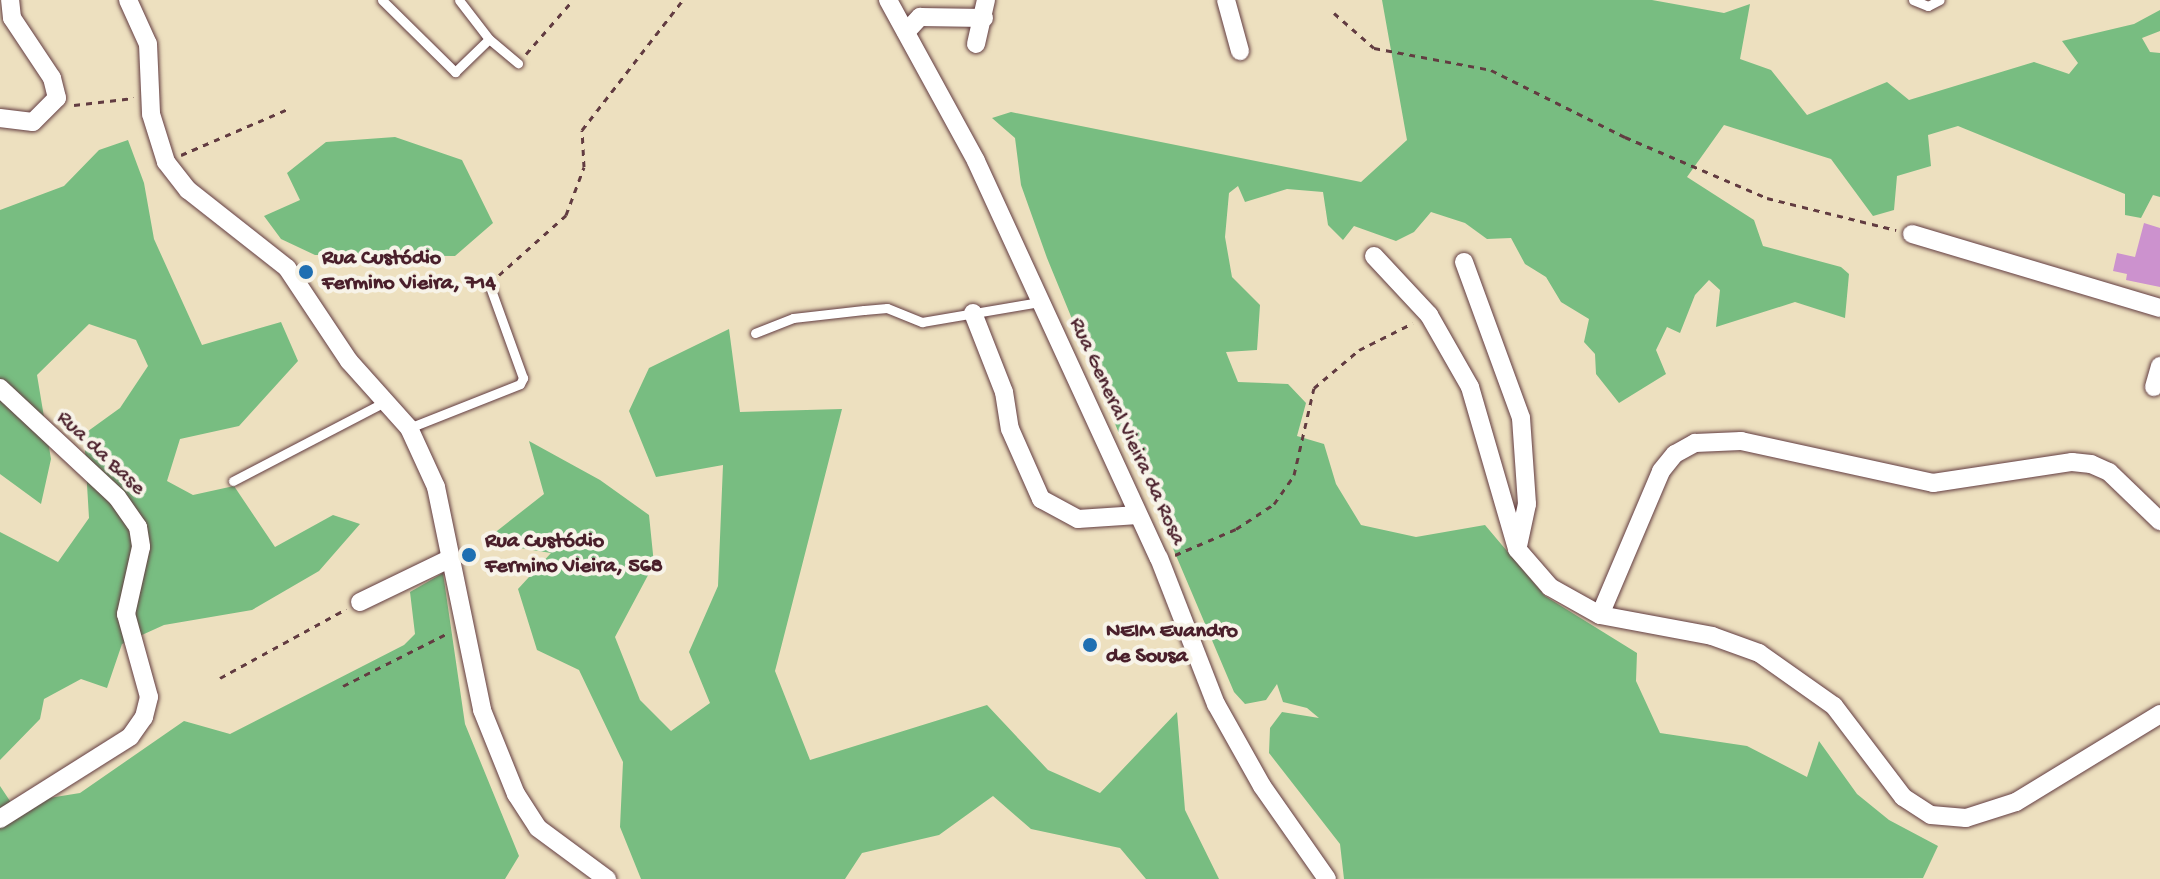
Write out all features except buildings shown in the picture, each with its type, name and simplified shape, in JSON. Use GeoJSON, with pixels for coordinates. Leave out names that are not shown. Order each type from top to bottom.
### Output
{"type":"FeatureCollection","features":[{"type":"Feature","properties":{"kind":"street"},"geometry":{"type":"LineString","coordinates":[[0,118],[33,122],[53,107],[58,89],[12,18],[10,0]]}},
{"type":"Feature","properties":{"kind":"street"},"geometry":{"type":"LineString","coordinates":[[128,0],[148,44],[149,96],[154,130],[166,162],[188,190],[287,268],[349,361],[409,428],[436,487],[482,710],[516,794],[538,828],[607,879]]}},
{"type":"Feature","properties":{"kind":"street","name":"Rua General Vieira da Rosa"},"geometry":{"type":"LineString","coordinates":[[888,0],[976,161],[1159,558],[1238,747],[1327,879]]}},
{"type":"Feature","properties":{"kind":"street"},"geometry":{"type":"LineString","coordinates":[[1226,0],[1240,51]]}},
{"type":"Feature","properties":{"kind":"street"},"geometry":{"type":"LineString","coordinates":[[906,32],[920,17],[985,9],[976,44]]}},
{"type":"Feature","properties":{"kind":"street"},"geometry":{"type":"LineString","coordinates":[[1912,234],[2160,308]]}},
{"type":"Feature","properties":{"kind":"street"},"geometry":{"type":"LineString","coordinates":[[1374,256],[1429,315],[1470,387],[1517,549],[1550,587],[1600,615],[1712,636],[1759,653],[1834,706],[1903,797],[1931,815],[1966,818],[2016,802],[2160,714]]}},
{"type":"Feature","properties":{"kind":"street"},"geometry":{"type":"LineString","coordinates":[[1464,262],[1521,418],[1527,504],[1517,549]]}},
{"type":"Feature","properties":{"kind":"street"},"geometry":{"type":"LineString","coordinates":[[973,313],[1004,392],[1010,429],[1041,499],[1058,513],[1078,519],[1138,515]]}},
{"type":"Feature","properties":{"kind":"street"},"geometry":{"type":"LineString","coordinates":[[2154,387],[2160,366]]}},
{"type":"Feature","properties":{"kind":"street","name":"Rua da Base"},"geometry":{"type":"LineString","coordinates":[[0,388],[117,497],[138,527],[141,547],[126,614],[149,697],[144,717],[130,737],[0,819]]}},
{"type":"Feature","properties":{"kind":"street"},"geometry":{"type":"LineString","coordinates":[[1600,615],[1661,471],[1695,443],[1741,441],[1933,483],[2072,462],[2091,464],[2109,472],[2160,521]]}},
{"type":"Feature","properties":{"kind":"street"},"geometry":{"type":"LineString","coordinates":[[360,602],[451,558]]}},
{"type":"Feature","properties":{"kind":"lane"},"geometry":{"type":"LineString","coordinates":[[382,0],[450,70],[462,69],[489,39]]}},
{"type":"Feature","properties":{"kind":"lane"},"geometry":{"type":"LineString","coordinates":[[459,0],[489,39],[518,63]]}},
{"type":"Feature","properties":{"kind":"lane"},"geometry":{"type":"LineString","coordinates":[[1913,0],[1928,6],[1940,0]]}},
{"type":"Feature","properties":{"kind":"lane"},"geometry":{"type":"LineString","coordinates":[[409,428],[520,384],[523,378],[489,284]]}},
{"type":"Feature","properties":{"kind":"lane"},"geometry":{"type":"LineString","coordinates":[[755,333],[793,318],[864,310],[887,308],[922,322],[1039,302]]}},
{"type":"Feature","properties":{"kind":"lane"},"geometry":{"type":"LineString","coordinates":[[233,481],[387,401]]}},
{"type":"Feature","properties":{"kind":"path"},"geometry":{"type":"LineString","coordinates":[[518,63],[573,0]]}},
{"type":"Feature","properties":{"kind":"path"},"geometry":{"type":"LineString","coordinates":[[489,284],[566,215],[584,167],[582,130],[683,0]]}},
{"type":"Feature","properties":{"kind":"path"},"geometry":{"type":"LineString","coordinates":[[1334,13],[1374,48],[1491,70],[1625,137],[1767,198],[1912,234]]}},
{"type":"Feature","properties":{"kind":"path"},"geometry":{"type":"LineString","coordinates":[[53,107],[149,96]]}},
{"type":"Feature","properties":{"kind":"path"},"geometry":{"type":"LineString","coordinates":[[166,162],[288,109]]}},
{"type":"Feature","properties":{"kind":"path"},"geometry":{"type":"LineString","coordinates":[[1159,558],[1192,551],[1274,504],[1294,475],[1314,388],[1359,350],[1429,315]]}},
{"type":"Feature","properties":{"kind":"path"},"geometry":{"type":"LineString","coordinates":[[220,678],[360,602]]}},
{"type":"Feature","properties":{"kind":"path"},"geometry":{"type":"LineString","coordinates":[[343,686],[467,627]]}},
{"type":"Feature","properties":{"kind":"green space"},"geometry":{"type":"Polygon","coordinates":[[[1382,0],[1652,0],[1724,13],[1750,4],[1740,59],[1771,70],[1807,115],[1887,82],[1909,100],[2034,62],[2069,74],[2078,63],[2062,41],[2134,24],[2160,10],[2160,31],[2142,38],[2150,52],[2160,53],[2160,197],[2153,195],[2141,218],[2125,215],[2125,194],[1958,126],[1928,135],[1931,166],[1897,176],[1894,210],[1873,216],[1831,159],[1724,125],[1687,177],[1754,220],[1763,246],[1841,267],[1849,274],[1845,318],[1795,302],[1716,327],[1720,290],[1709,280],[1695,295],[1680,333],[1667,327],[1656,350],[1666,374],[1619,403],[1596,374],[1595,354],[1584,342],[1589,319],[1561,302],[1546,277],[1525,264],[1511,238],[1487,239],[1465,223],[1431,212],[1414,232],[1396,241],[1354,226],[1343,240],[1328,225],[1323,192],[1287,189],[1245,202],[1238,186],[1229,193],[1225,237],[1232,277],[1260,305],[1257,350],[1226,352],[1238,382],[1288,384],[1306,403],[1297,436],[1324,444],[1336,484],[1361,525],[1416,537],[1485,525],[1545,596],[1637,653],[1636,681],[1660,733],[1747,746],[1807,777],[1819,741],[1857,794],[1889,820],[1938,846],[1923,878],[1344,879],[1340,844],[1269,753],[1270,728],[1282,712],[1319,718],[1307,708],[1283,702],[1277,684],[1266,700],[1245,704],[1234,692],[1166,532],[1161,501],[1118,431],[1047,258],[1021,185],[1015,138],[992,118],[1011,112],[1361,182],[1407,140],[1382,0]]]}},
{"type":"Feature","properties":{"kind":"green space"},"geometry":{"type":"Polygon","coordinates":[[[395,137],[462,160],[493,223],[455,256],[315,255],[281,239],[264,216],[300,200],[287,173],[326,142],[395,137]]]}},
{"type":"Feature","properties":{"kind":"green space"},"geometry":{"type":"Polygon","coordinates":[[[128,140],[144,183],[154,239],[202,345],[281,322],[298,361],[239,426],[180,439],[167,481],[193,495],[234,486],[275,547],[333,515],[360,524],[319,571],[252,610],[164,625],[122,644],[107,688],[81,679],[44,699],[40,719],[0,760],[0,532],[58,562],[89,518],[84,434],[120,408],[148,366],[136,340],[89,324],[37,375],[51,459],[41,504],[0,474],[0,210],[64,186],[99,150],[128,140]]]}},
{"type":"Feature","properties":{"kind":"green space"},"geometry":{"type":"Polygon","coordinates":[[[729,329],[740,412],[842,409],[775,671],[810,760],[987,705],[1048,770],[1100,793],[1177,712],[1185,810],[1219,879],[1146,879],[1120,848],[1031,829],[993,796],[939,835],[862,853],[845,879],[641,879],[620,827],[623,762],[579,670],[537,650],[518,589],[551,553],[483,542],[544,494],[529,441],[600,480],[649,515],[654,564],[615,637],[640,700],[671,731],[710,703],[689,652],[718,586],[723,465],[656,477],[629,411],[649,368],[729,329]]]}},
{"type":"Feature","properties":{"kind":"green space"},"geometry":{"type":"Polygon","coordinates":[[[443,573],[465,724],[519,856],[505,879],[0,879],[0,786],[12,804],[80,793],[184,721],[230,734],[404,645],[415,634],[410,592],[443,573]]]}},
{"type":"Feature","properties":{"kind":"place","name":"Rua Custódio Fermino Vieira, 714"},"geometry":{"type":"Point","coordinates":[306,272]}},
{"type":"Feature","properties":{"kind":"place","name":"Rua Custódio Fermino Vieira, 568"},"geometry":{"type":"Point","coordinates":[469,555]}},
{"type":"Feature","properties":{"kind":"place","name":"NEIM Evandro de Sousa"},"geometry":{"type":"Point","coordinates":[1090,645]}}]}
